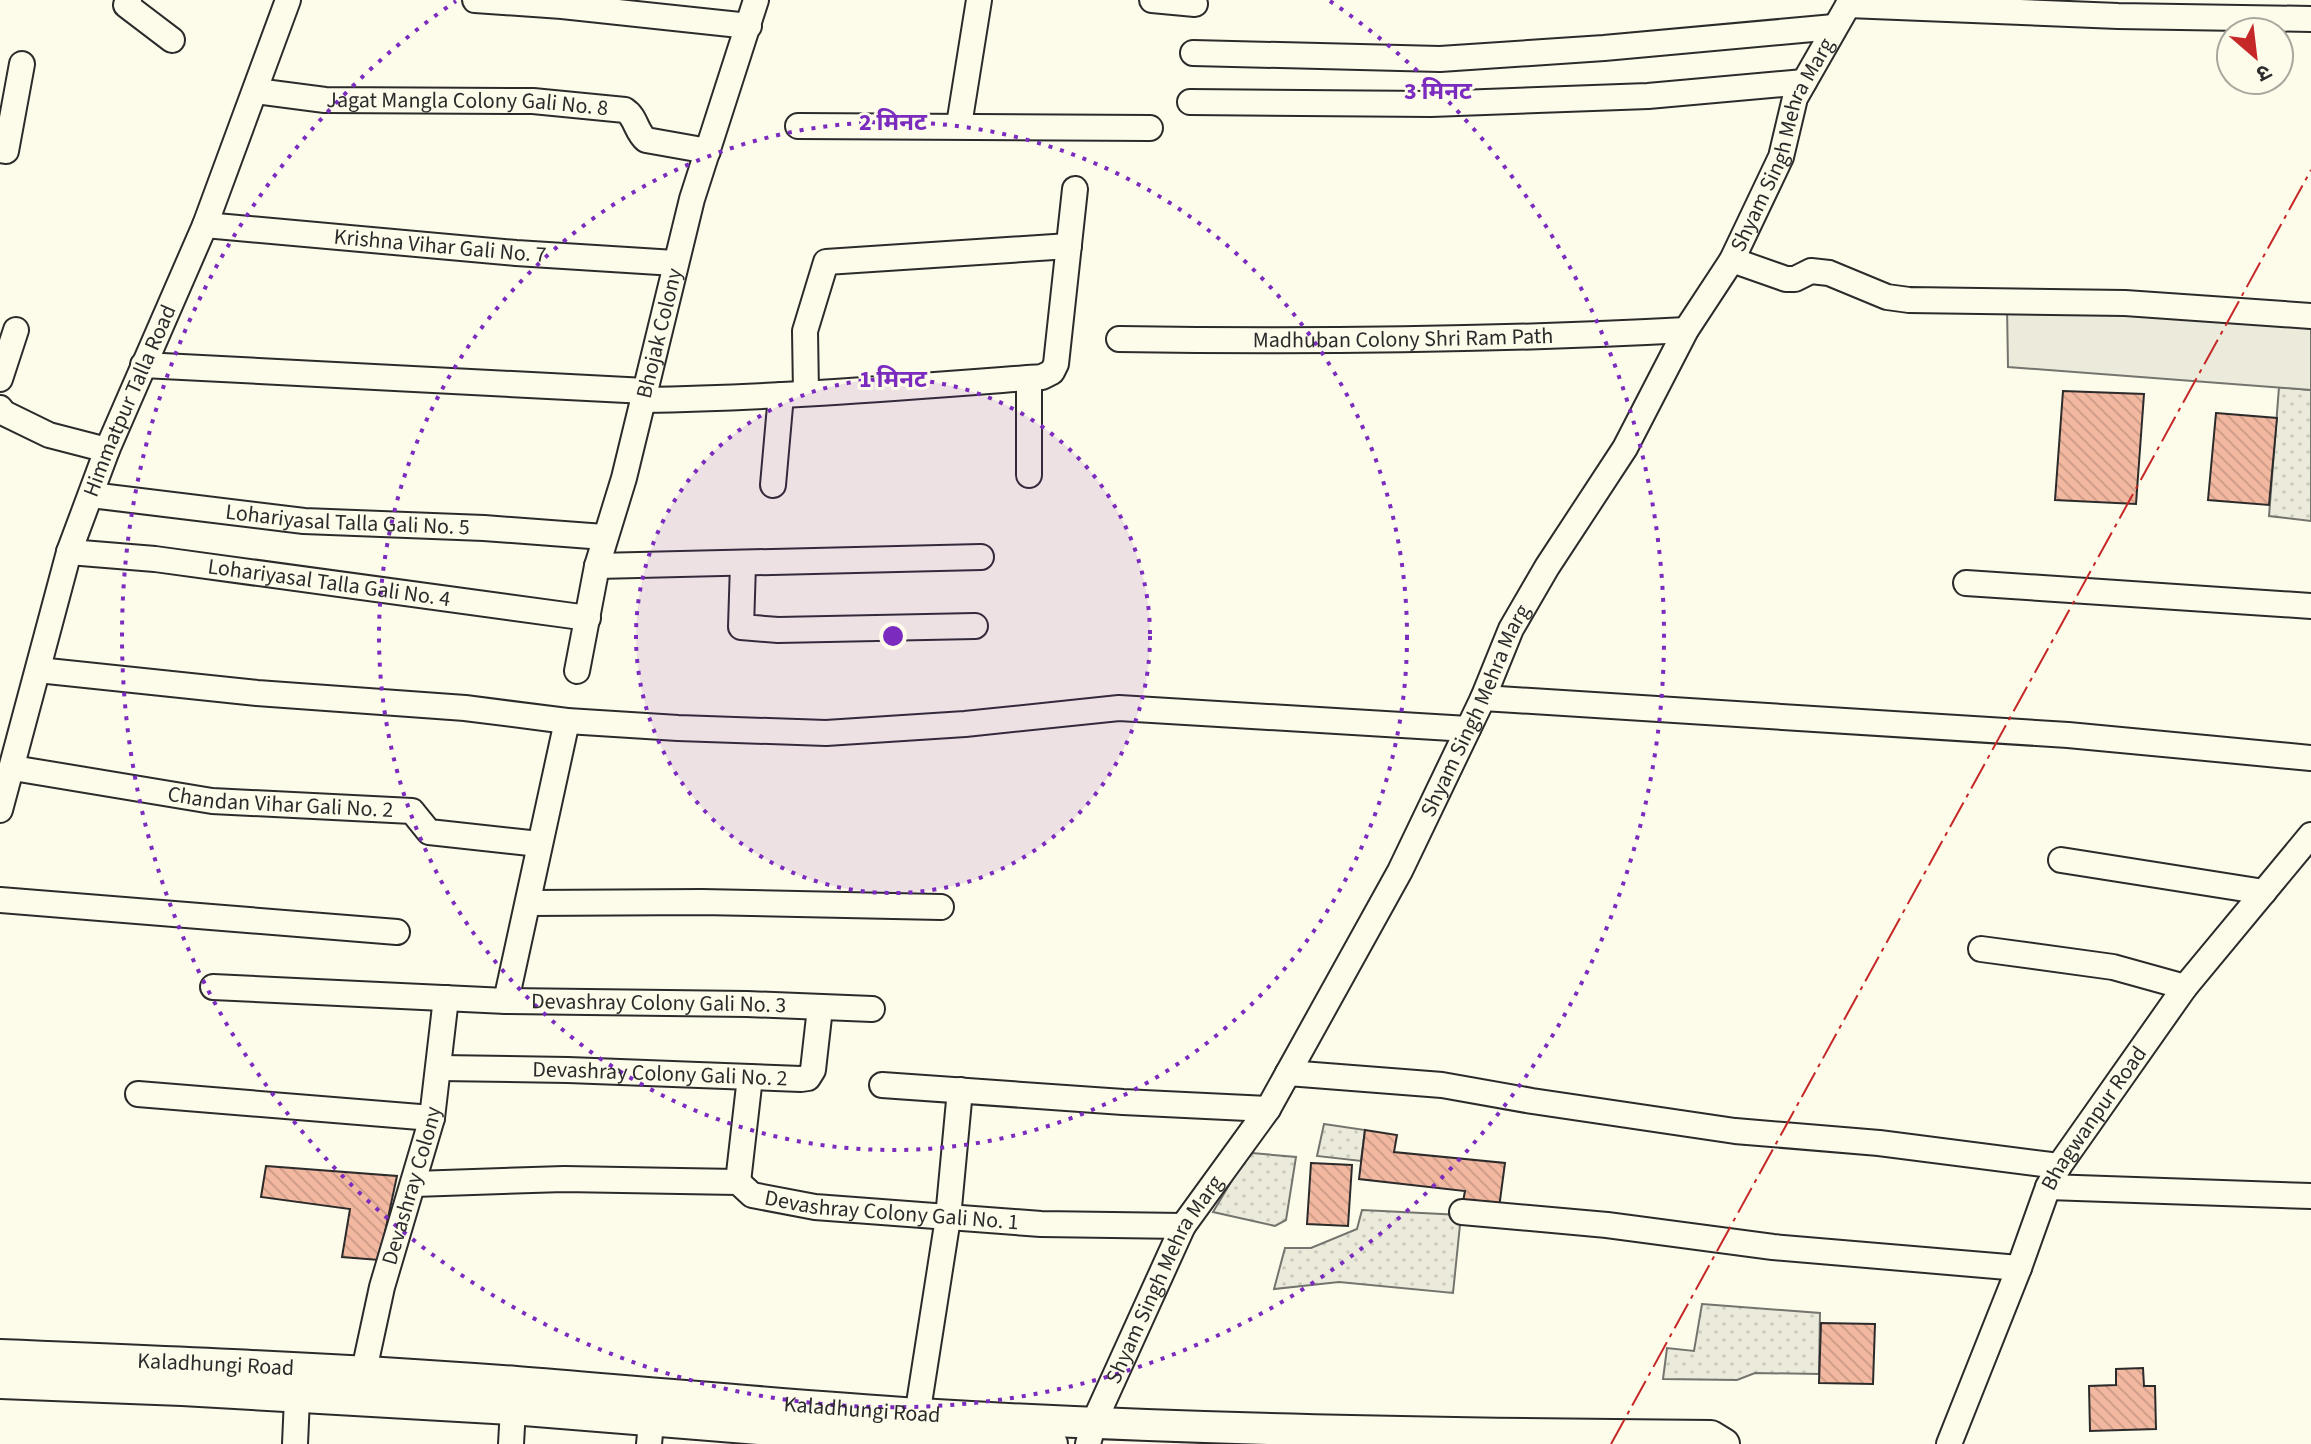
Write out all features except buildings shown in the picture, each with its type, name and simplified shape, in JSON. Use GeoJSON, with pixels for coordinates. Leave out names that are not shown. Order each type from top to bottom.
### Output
{"type":"FeatureCollection","features":[{"type":"Feature","properties":{"kind":"main road","name":"Kaladhungi Road"},"geometry":{"type":"LineString","coordinates":[[0,1355],[183,1376],[514,1396],[651,1419],[783,1426],[914,1432],[1346,1437],[1711,1436],[1724,1444]]}},
{"type":"Feature","properties":{"kind":"main road","name":"Kaladhungi Road"},"geometry":{"type":"LineString","coordinates":[[0,1383],[183,1376],[297,1398],[361,1387]]}},
{"type":"Feature","properties":{"kind":"main road","name":"Kaladhungi Road"},"geometry":{"type":"LineString","coordinates":[[914,1432],[1052,1444]]}},
{"type":"Feature","properties":{"kind":"street"},"geometry":{"type":"LineString","coordinates":[[129,0],[126,5],[172,40]]}},
{"type":"Feature","properties":{"kind":"street","name":"Himmatpur Talla Road"},"geometry":{"type":"LineString","coordinates":[[0,810],[69,552],[107,450],[205,225],[288,0]]}},
{"type":"Feature","properties":{"kind":"street"},"geometry":{"type":"LineString","coordinates":[[475,0],[749,26]]}},
{"type":"Feature","properties":{"kind":"street","name":"Bhojak Colony"},"geometry":{"type":"LineString","coordinates":[[577,671],[597,566],[624,478],[675,263],[756,0]]}},
{"type":"Feature","properties":{"kind":"street"},"geometry":{"type":"LineString","coordinates":[[959,125],[979,0]]}},
{"type":"Feature","properties":{"kind":"street"},"geometry":{"type":"LineString","coordinates":[[1152,0],[1195,4]]}},
{"type":"Feature","properties":{"kind":"street"},"geometry":{"type":"LineString","coordinates":[[1849,3],[2118,16],[2311,19]]}},
{"type":"Feature","properties":{"kind":"street","name":"Shyam Singh Mehra Marg"},"geometry":{"type":"LineString","coordinates":[[1091,1433],[1183,1226],[1268,1109],[1400,871],[1483,698],[1511,629],[1547,567],[1625,448],[1686,330],[1732,260],[1781,157],[1795,98],[1849,3]]}},
{"type":"Feature","properties":{"kind":"street"},"geometry":{"type":"LineString","coordinates":[[1193,53],[1440,59],[1834,27]]}},
{"type":"Feature","properties":{"kind":"street"},"geometry":{"type":"LineString","coordinates":[[3,151],[22,64]]}},
{"type":"Feature","properties":{"kind":"street"},"geometry":{"type":"LineString","coordinates":[[1190,102],[1446,103],[1648,96],[1804,82]]}},
{"type":"Feature","properties":{"kind":"street","name":"Jagat Mangla Colony Gali No. 8"},"geometry":{"type":"LineString","coordinates":[[256,91],[325,100],[533,101],[625,110],[631,114],[646,140],[708,151]]}},
{"type":"Feature","properties":{"kind":"street"},"geometry":{"type":"LineString","coordinates":[[798,126],[1150,128]]}},
{"type":"Feature","properties":{"kind":"street"},"geometry":{"type":"LineString","coordinates":[[143,365],[644,396],[781,395],[1042,377],[1052,372],[1056,364],[1075,189]]}},
{"type":"Feature","properties":{"kind":"street","name":"Krishna Vihar Gali No. 7"},"geometry":{"type":"LineString","coordinates":[[205,225],[516,253],[675,263]]}},
{"type":"Feature","properties":{"kind":"street"},"geometry":{"type":"LineString","coordinates":[[806,393],[805,331],[826,262],[1069,246]]}},
{"type":"Feature","properties":{"kind":"street"},"geometry":{"type":"LineString","coordinates":[[1732,260],[1786,279],[1795,279],[1811,271],[1829,273],[1887,297],[1909,300],[2125,303],[2311,316]]}},
{"type":"Feature","properties":{"kind":"street"},"geometry":{"type":"LineString","coordinates":[[0,379],[16,330]]}},
{"type":"Feature","properties":{"kind":"street","name":"Madhuban Colony Shri Ram Path"},"geometry":{"type":"LineString","coordinates":[[1119,339],[1308,342],[1546,337],[1686,330]]}},
{"type":"Feature","properties":{"kind":"street"},"geometry":{"type":"LineString","coordinates":[[1029,378],[1029,475]]}},
{"type":"Feature","properties":{"kind":"street"},"geometry":{"type":"LineString","coordinates":[[773,485],[781,395]]}},
{"type":"Feature","properties":{"kind":"street"},"geometry":{"type":"LineString","coordinates":[[0,408],[4,413],[49,435],[107,450]]}},
{"type":"Feature","properties":{"kind":"street","name":"Lohariyasal Talla Gali No. 5"},"geometry":{"type":"LineString","coordinates":[[91,495],[304,521],[484,528],[604,537]]}},
{"type":"Feature","properties":{"kind":"street","name":"Lohariyasal Talla Gali No. 4"},"geometry":{"type":"LineString","coordinates":[[69,552],[155,559],[588,618]]}},
{"type":"Feature","properties":{"kind":"street"},"geometry":{"type":"LineString","coordinates":[[597,566],[981,557]]}},
{"type":"Feature","properties":{"kind":"street"},"geometry":{"type":"LineString","coordinates":[[743,564],[741,627],[778,630],[975,626]]}},
{"type":"Feature","properties":{"kind":"street"},"geometry":{"type":"LineString","coordinates":[[1966,583],[2311,606]]}},
{"type":"Feature","properties":{"kind":"street"},"geometry":{"type":"LineString","coordinates":[[38,670],[257,693],[465,708],[567,721],[826,733],[965,724],[1119,708],[1468,729]]}},
{"type":"Feature","properties":{"kind":"street"},"geometry":{"type":"LineString","coordinates":[[1483,698],[2052,734],[2311,758]]}},
{"type":"Feature","properties":{"kind":"street"},"geometry":{"type":"LineString","coordinates":[[506,1001],[567,721]]}},
{"type":"Feature","properties":{"kind":"street","name":"Chandan Vihar Gali No. 2"},"geometry":{"type":"LineString","coordinates":[[13,768],[212,801],[412,811],[429,832],[539,844]]}},
{"type":"Feature","properties":{"kind":"street","name":"Bhagwanpur Road"},"geometry":{"type":"LineString","coordinates":[[1949,1444],[2053,1177],[2185,987],[2311,835]]}},
{"type":"Feature","properties":{"kind":"street"},"geometry":{"type":"LineString","coordinates":[[2061,860],[2264,892]]}},
{"type":"Feature","properties":{"kind":"street"},"geometry":{"type":"LineString","coordinates":[[0,900],[397,932]]}},
{"type":"Feature","properties":{"kind":"street"},"geometry":{"type":"LineString","coordinates":[[529,903],[702,902],[941,907]]}},
{"type":"Feature","properties":{"kind":"street"},"geometry":{"type":"LineString","coordinates":[[1981,949],[2113,967],[2185,987]]}},
{"type":"Feature","properties":{"kind":"street"},"geometry":{"type":"LineString","coordinates":[[213,987],[446,998]]}},
{"type":"Feature","properties":{"kind":"street","name":"Devashray Colony Gali No. 3"},"geometry":{"type":"LineString","coordinates":[[446,998],[872,1009]]}},
{"type":"Feature","properties":{"kind":"street","name":"Devashray Colony"},"geometry":{"type":"LineString","coordinates":[[361,1387],[382,1287],[432,1118],[446,998]]}},
{"type":"Feature","properties":{"kind":"street","name":"Devashray Colony Gali No. 2"},"geometry":{"type":"LineString","coordinates":[[440,1068],[808,1078],[813,1070],[820,1008]]}},
{"type":"Feature","properties":{"kind":"street"},"geometry":{"type":"LineString","coordinates":[[1288,1073],[1442,1085],[1735,1131],[1879,1143],[2053,1177],[2311,1196]]}},
{"type":"Feature","properties":{"kind":"street"},"geometry":{"type":"LineString","coordinates":[[738,1182],[750,1077]]}},
{"type":"Feature","properties":{"kind":"street"},"geometry":{"type":"LineString","coordinates":[[882,1085],[1268,1109]]}},
{"type":"Feature","properties":{"kind":"street"},"geometry":{"type":"LineString","coordinates":[[914,1432],[948,1218],[960,1090]]}},
{"type":"Feature","properties":{"kind":"street"},"geometry":{"type":"LineString","coordinates":[[138,1094],[432,1118]]}},
{"type":"Feature","properties":{"kind":"street","name":"Devashray Colony Gali No. 1"},"geometry":{"type":"LineString","coordinates":[[414,1184],[564,1179],[738,1182],[752,1195],[803,1205],[1041,1224],[1183,1226]]}},
{"type":"Feature","properties":{"kind":"street"},"geometry":{"type":"LineString","coordinates":[[1462,1212],[1607,1225],[1773,1247],[2019,1268]]}},
{"type":"Feature","properties":{"kind":"street"},"geometry":{"type":"LineString","coordinates":[[511,1444],[514,1396]]}},
{"type":"Feature","properties":{"kind":"street"},"geometry":{"type":"LineString","coordinates":[[295,1444],[297,1398]]}},
{"type":"Feature","properties":{"kind":"shaded area"},"geometry":{"type":"Polygon","coordinates":[[[2007,307],[2311,321],[2311,390],[2008,367],[2007,307]]]}},
{"type":"Feature","properties":{"kind":"shaded area"},"geometry":{"type":"Polygon","coordinates":[[[2279,387],[2311,390],[2311,521],[2269,516],[2279,387]]]}},
{"type":"Feature","properties":{"kind":"shaded area"},"geometry":{"type":"Polygon","coordinates":[[[1324,1124],[1365,1130],[1361,1161],[1317,1156],[1324,1124]]]}},
{"type":"Feature","properties":{"kind":"shaded area"},"geometry":{"type":"Polygon","coordinates":[[[1252,1153],[1296,1157],[1286,1220],[1275,1226],[1213,1212],[1252,1153]]]}},
{"type":"Feature","properties":{"kind":"shaded area"},"geometry":{"type":"Polygon","coordinates":[[[1362,1210],[1461,1215],[1453,1293],[1339,1282],[1274,1289],[1285,1248],[1311,1248],[1357,1229],[1362,1210]]]}},
{"type":"Feature","properties":{"kind":"shaded area"},"geometry":{"type":"Polygon","coordinates":[[[1702,1304],[1820,1313],[1819,1374],[1755,1373],[1737,1380],[1663,1379],[1667,1348],[1694,1351],[1702,1304]]]}},
{"type":"Feature","properties":{"kind":"power"},"geometry":{"type":"LineString","coordinates":[[1611,1444],[2311,170]]}}]}
